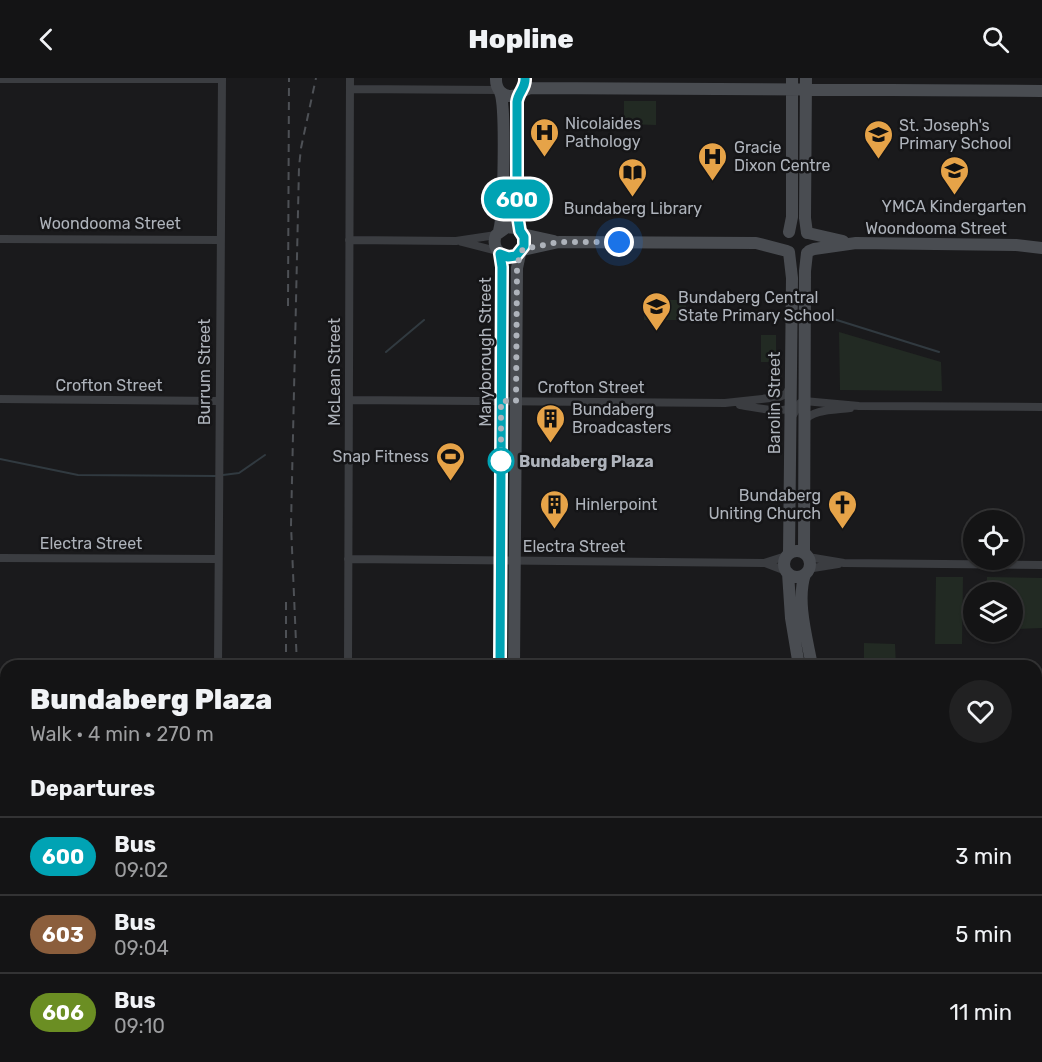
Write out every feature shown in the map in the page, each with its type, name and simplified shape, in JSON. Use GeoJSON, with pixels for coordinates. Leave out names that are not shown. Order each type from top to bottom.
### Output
{"type":"FeatureCollection","features":[{"type":"Feature","properties":{"kind":"street","name":"McLean Street"},"geometry":{"type":"LineString","coordinates":[[348,660],[350,78]]}},
{"type":"Feature","properties":{"kind":"street"},"geometry":{"type":"LineString","coordinates":[[521,252],[525,242],[517,212],[517,102],[525,84],[525,78]]}},
{"type":"Feature","properties":{"kind":"street"},"geometry":{"type":"LineString","coordinates":[[933,78],[933,91]]}},
{"type":"Feature","properties":{"kind":"street"},"geometry":{"type":"LineString","coordinates":[[0,79],[222,79]]}},
{"type":"Feature","properties":{"kind":"street","name":"Burrum Street"},"geometry":{"type":"LineString","coordinates":[[218,660],[222,79]]}},
{"type":"Feature","properties":{"kind":"street"},"geometry":{"type":"LineString","coordinates":[[350,89],[498,87],[511,96],[530,88],[555,83],[806,84],[933,91],[1042,91]]}},
{"type":"Feature","properties":{"kind":"street"},"geometry":{"type":"LineString","coordinates":[[788,252],[785,244],[792,217],[792,84]]}},
{"type":"Feature","properties":{"kind":"street"},"geometry":{"type":"LineString","coordinates":[[349,240],[456,241],[498,233],[507,227],[559,242],[756,243],[798,256],[808,252],[812,244],[805,218],[806,84]]}},
{"type":"Feature","properties":{"kind":"street"},"geometry":{"type":"LineString","coordinates":[[498,87],[502,100],[503,123],[502,214],[494,243],[499,252]]}},
{"type":"Feature","properties":{"kind":"street"},"geometry":{"type":"LineString","coordinates":[[756,243],[800,229],[808,233]]}},
{"type":"Feature","properties":{"kind":"street","name":"Woondooma Street"},"geometry":{"type":"LineString","coordinates":[[808,233],[856,243]]}},
{"type":"Feature","properties":{"kind":"street","name":"Woondooma Street"},"geometry":{"type":"LineString","coordinates":[[0,239],[220,240]]}},
{"type":"Feature","properties":{"kind":"street"},"geometry":{"type":"LineString","coordinates":[[456,241],[499,252],[508,257],[559,242]]}},
{"type":"Feature","properties":{"kind":"street","name":"Woondooma Street"},"geometry":{"type":"LineString","coordinates":[[808,252],[814,249],[856,243],[1016,244],[1042,241]]}},
{"type":"Feature","properties":{"kind":"street","name":"Woondooma Street"},"geometry":{"type":"LineString","coordinates":[[1016,244],[1042,248]]}},
{"type":"Feature","properties":{"kind":"street","name":"Maryborough Street"},"geometry":{"type":"LineString","coordinates":[[499,252],[502,267],[500,660]]}},
{"type":"Feature","properties":{"kind":"street","name":"Maryborough Street"},"geometry":{"type":"LineString","coordinates":[[514,660],[517,268],[521,252]]}},
{"type":"Feature","properties":{"kind":"street","name":"Barolin Street"},"geometry":{"type":"LineString","coordinates":[[787,555],[792,269],[788,252]]}},
{"type":"Feature","properties":{"kind":"street","name":"Barolin Street"},"geometry":{"type":"LineString","coordinates":[[806,554],[804,386],[805,271],[808,252]]}},
{"type":"Feature","properties":{"kind":"street","name":"Crofton Street"},"geometry":{"type":"LineString","coordinates":[[725,403],[779,397],[788,391],[791,383]]}},
{"type":"Feature","properties":{"kind":"street"},"geometry":{"type":"LineString","coordinates":[[791,415],[804,386]]}},
{"type":"Feature","properties":{"kind":"street","name":"Crofton Street"},"geometry":{"type":"LineString","coordinates":[[0,399],[219,400]]}},
{"type":"Feature","properties":{"kind":"street","name":"Crofton Street"},"geometry":{"type":"LineString","coordinates":[[348,400],[725,403],[778,409],[791,415]]}},
{"type":"Feature","properties":{"kind":"street"},"geometry":{"type":"LineString","coordinates":[[791,415],[804,401],[859,406],[1042,407]]}},
{"type":"Feature","properties":{"kind":"street"},"geometry":{"type":"LineString","coordinates":[[804,425],[806,418],[813,413],[859,406]]}},
{"type":"Feature","properties":{"kind":"street"},"geometry":{"type":"LineString","coordinates":[[798,660],[787,572],[784,564],[787,555],[796,551],[814,558],[844,563],[1042,565]]}},
{"type":"Feature","properties":{"kind":"street"},"geometry":{"type":"LineString","coordinates":[[806,554],[810,564],[803,589],[803,611],[811,660]]}},
{"type":"Feature","properties":{"kind":"street","name":"Electra Street"},"geometry":{"type":"LineString","coordinates":[[348,559],[765,563],[787,555]]}},
{"type":"Feature","properties":{"kind":"street","name":"Electra Street"},"geometry":{"type":"LineString","coordinates":[[0,558],[218,559]]}},
{"type":"Feature","properties":{"kind":"street","name":"Electra Street"},"geometry":{"type":"LineString","coordinates":[[765,563],[787,572]]}},
{"type":"Feature","properties":{"kind":"street"},"geometry":{"type":"LineString","coordinates":[[787,572],[797,577],[813,568],[844,563]]}},
{"type":"Feature","properties":{"kind":"shaded area"},"geometry":{"type":"Polygon","coordinates":[[[624,101],[656,101],[656,125],[624,124],[624,101]]]}},
{"type":"Feature","properties":{"kind":"shaded area"},"geometry":{"type":"Polygon","coordinates":[[[644,300],[686,300],[686,320],[644,320],[644,300]]]}},
{"type":"Feature","properties":{"kind":"shaded area"},"geometry":{"type":"Polygon","coordinates":[[[839,332],[941,362],[942,391],[840,390],[839,332]]]}},
{"type":"Feature","properties":{"kind":"shaded area"},"geometry":{"type":"Polygon","coordinates":[[[761,335],[776,335],[776,362],[761,362],[761,335]]]}},
{"type":"Feature","properties":{"kind":"shaded area"},"geometry":{"type":"Polygon","coordinates":[[[936,577],[963,577],[962,644],[935,644],[936,577]]]}},
{"type":"Feature","properties":{"kind":"shaded area"},"geometry":{"type":"Polygon","coordinates":[[[987,577],[1042,578],[1042,628],[1023,629],[1023,582],[987,582],[987,577]]]}},
{"type":"Feature","properties":{"kind":"shaded area"},"geometry":{"type":"Polygon","coordinates":[[[864,643],[895,644],[896,660],[864,660],[864,643]]]}},
{"type":"Feature","properties":{"kind":"waterway"},"geometry":{"type":"LineString","coordinates":[[824,316],[939,352]]}},
{"type":"Feature","properties":{"kind":"waterway"},"geometry":{"type":"LineString","coordinates":[[386,352],[424,320]]}},
{"type":"Feature","properties":{"kind":"waterway"},"geometry":{"type":"LineString","coordinates":[[223,475],[239,473],[265,455]]}},
{"type":"Feature","properties":{"kind":"waterway"},"geometry":{"type":"LineString","coordinates":[[0,459],[78,475],[217,476]]}},
{"type":"Feature","properties":{"kind":"railway"},"geometry":{"type":"LineString","coordinates":[[288,306],[289,78]]}},
{"type":"Feature","properties":{"kind":"railway"},"geometry":{"type":"LineString","coordinates":[[297,660],[291,525],[299,167],[316,78]]}},
{"type":"Feature","properties":{"kind":"railway"},"geometry":{"type":"LineString","coordinates":[[286,600],[286,660]]}},
{"type":"Feature","properties":{"kind":"bus line","name":"600"},"geometry":{"type":"LineString","coordinates":[[500,660],[502,267],[500,254],[508,257],[516,256],[520,254],[525,242],[520,231],[517,212],[517,102],[519,93],[525,84],[525,78]]}},
{"type":"Feature","properties":{"kind":"place","name":"Nicolaides Pathology"},"geometry":{"type":"Point","coordinates":[544,158]}},
{"type":"Feature","properties":{"kind":"place","name":"St. Joseph's Primary School"},"geometry":{"type":"Point","coordinates":[878,160]}},
{"type":"Feature","properties":{"kind":"place","name":"Gracie Dixon Centre"},"geometry":{"type":"Point","coordinates":[713,182]}},
{"type":"Feature","properties":{"kind":"place","name":"YMCA Kindergarten"},"geometry":{"type":"Point","coordinates":[954,196]}},
{"type":"Feature","properties":{"kind":"place","name":"Bundaberg Library"},"geometry":{"type":"Point","coordinates":[633,198]}},
{"type":"Feature","properties":{"kind":"place","name":"Bundaberg Central State Primary School"},"geometry":{"type":"Point","coordinates":[657,332]}},
{"type":"Feature","properties":{"kind":"place","name":"Bundaberg Broadcasters"},"geometry":{"type":"Point","coordinates":[551,444]}},
{"type":"Feature","properties":{"kind":"place","name":"Bundaberg Plaza"},"geometry":{"type":"Point","coordinates":[501,461]}},
{"type":"Feature","properties":{"kind":"place","name":"Snap Fitness"},"geometry":{"type":"Point","coordinates":[450,482]}},
{"type":"Feature","properties":{"kind":"place","name":"Hinlerpoint"},"geometry":{"type":"Point","coordinates":[554,530]}},
{"type":"Feature","properties":{"kind":"place","name":"Bundaberg Uniting Church"},"geometry":{"type":"Point","coordinates":[842,530]}},
{"type":"Feature","properties":{"kind":"route"},"geometry":{"type":"LineString","coordinates":[[501,461],[501,401],[516,401],[517,268],[520,254],[523,249],[559,242],[619,242]]}}]}
